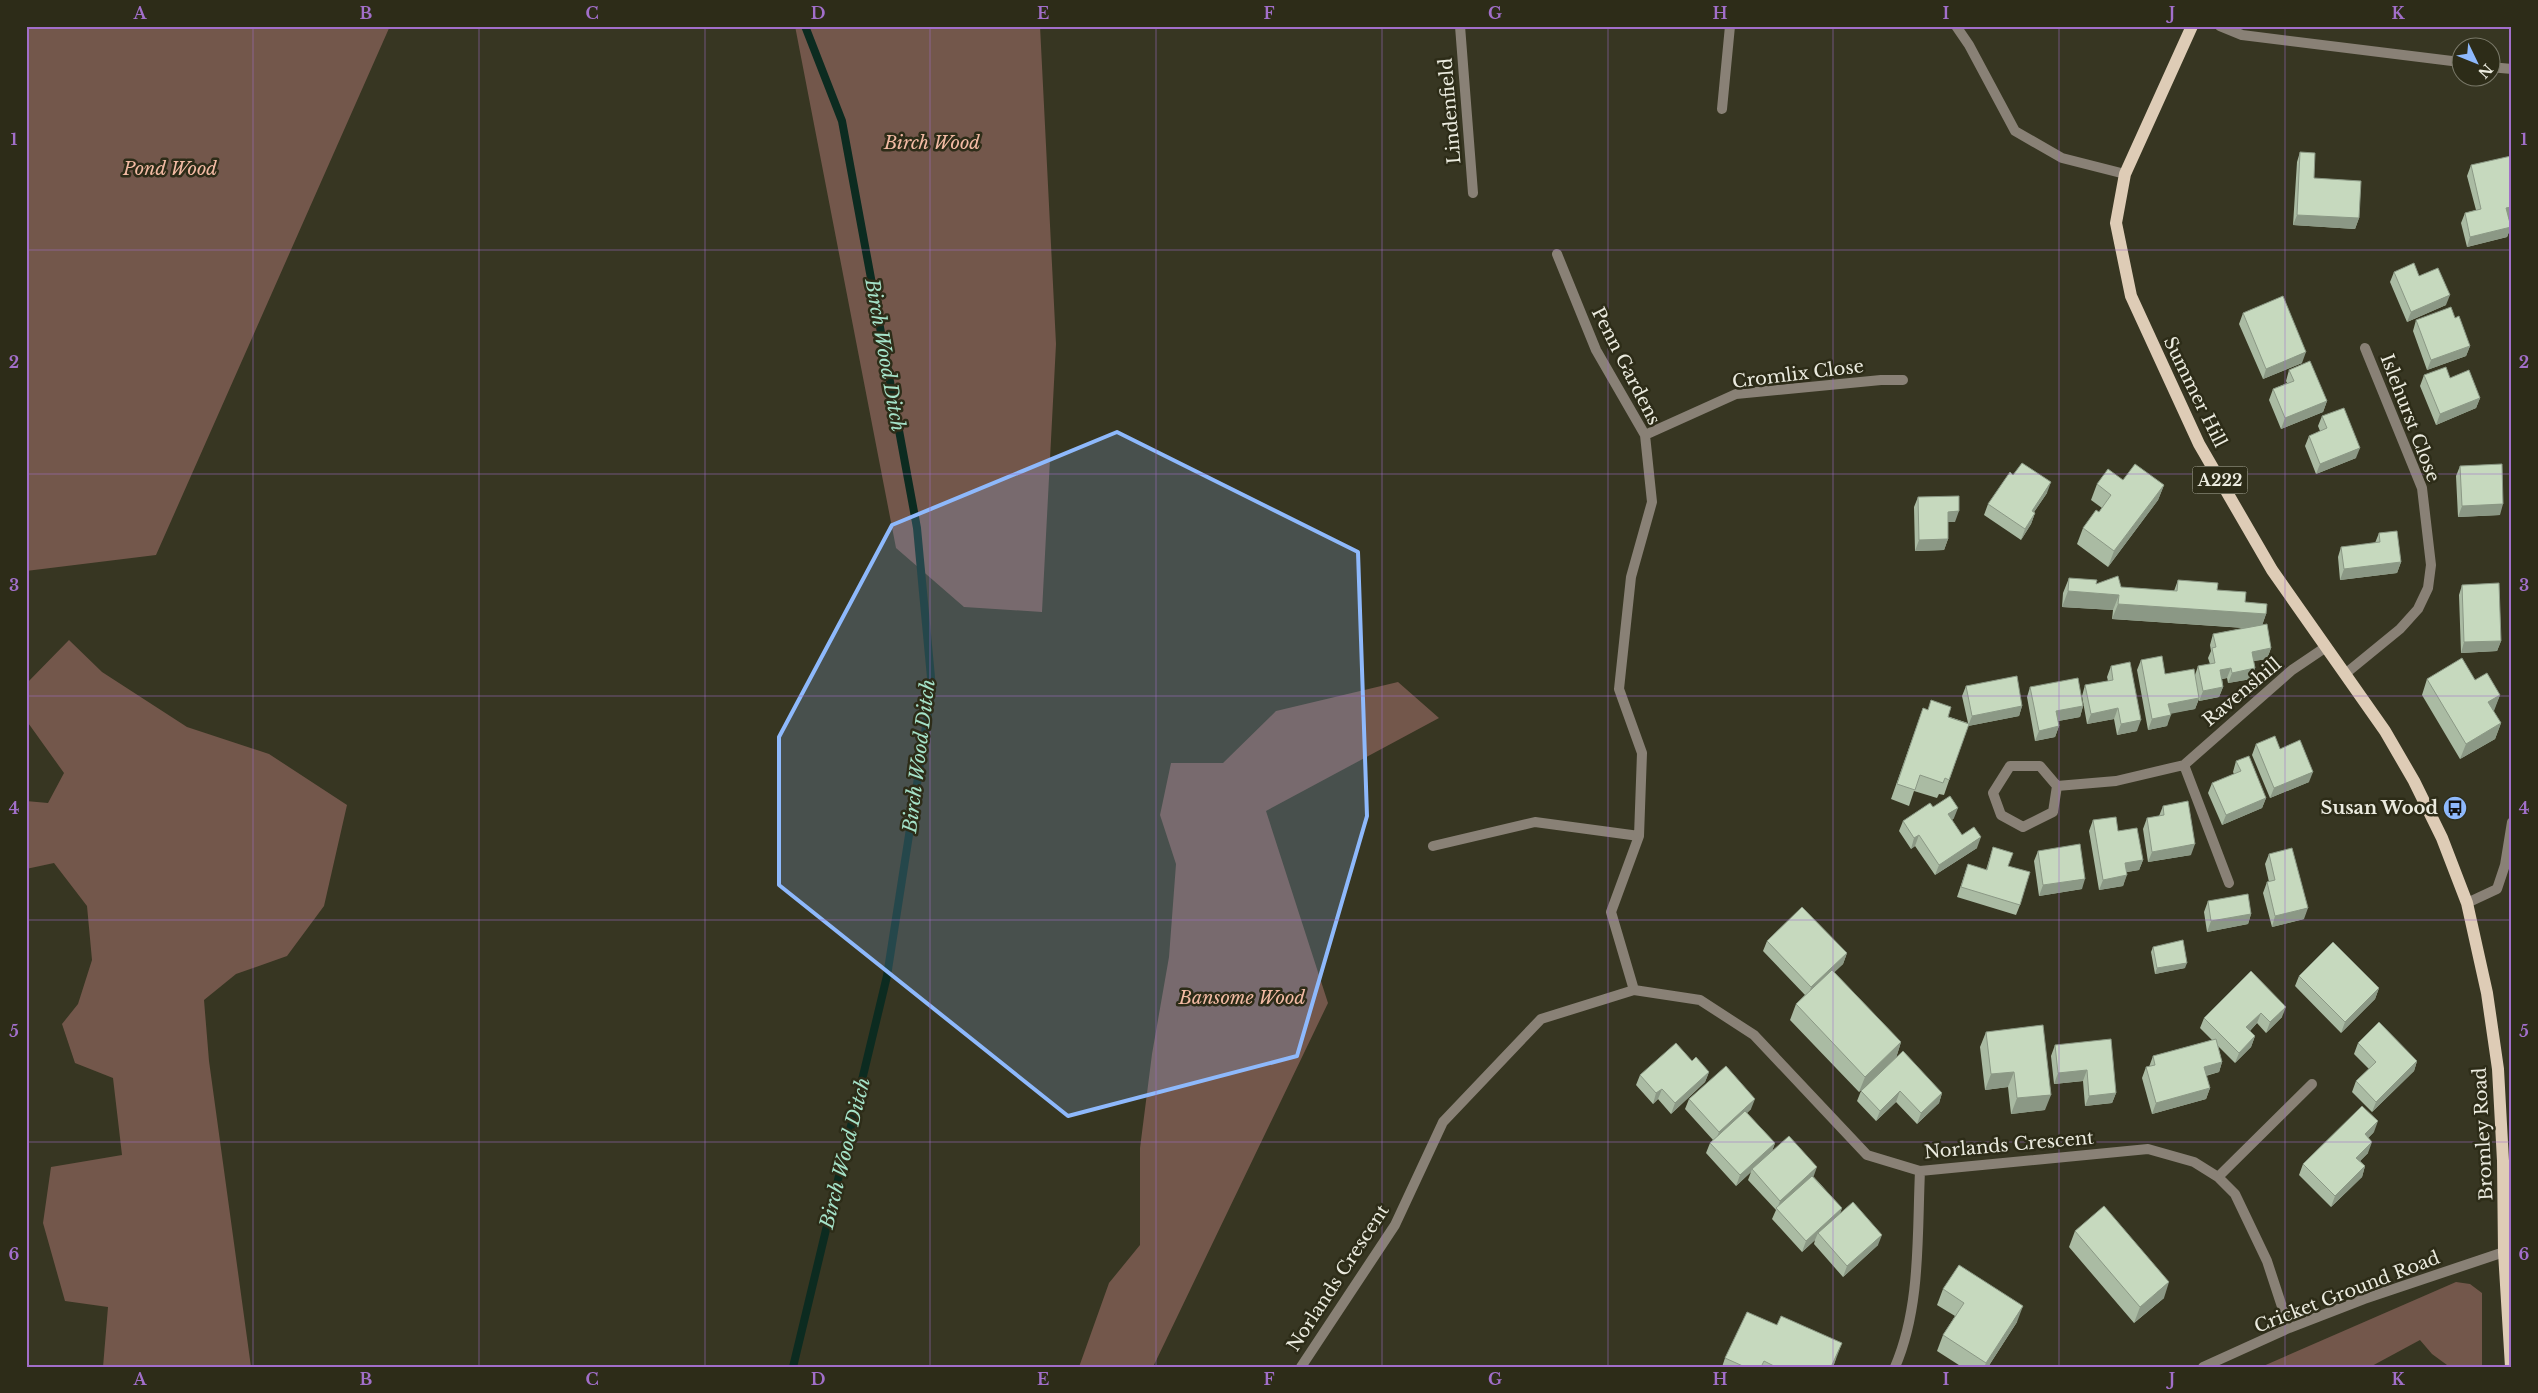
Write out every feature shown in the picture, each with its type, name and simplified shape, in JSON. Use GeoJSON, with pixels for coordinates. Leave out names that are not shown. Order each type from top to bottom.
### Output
{"type":"FeatureCollection","features":[{"type":"Feature","properties":{"kind":"main road","name":"Summer Hill"},"geometry":{"type":"LineString","coordinates":[[2192,26],[2125,174],[2116,223],[2131,296],[2199,444],[2272,570],[2385,732],[2414,781],[2442,838],[2467,903]]}},
{"type":"Feature","properties":{"kind":"main road","name":"Bromley Road"},"geometry":{"type":"LineString","coordinates":[[2467,903],[2487,993],[2498,1069],[2504,1252],[2511,1367]]}},
{"type":"Feature","properties":{"kind":"street","name":"Lindenfield"},"geometry":{"type":"LineString","coordinates":[[1460,26],[1473,193]]}},
{"type":"Feature","properties":{"kind":"street"},"geometry":{"type":"LineString","coordinates":[[1722,108],[1730,26]]}},
{"type":"Feature","properties":{"kind":"street"},"geometry":{"type":"LineString","coordinates":[[1956,26],[1969,45],[2015,131],[2062,158],[2125,174]]}},
{"type":"Feature","properties":{"kind":"street"},"geometry":{"type":"LineString","coordinates":[[2220,26],[2242,34],[2450,61]]}},
{"type":"Feature","properties":{"kind":"street","name":"Penn Gardens"},"geometry":{"type":"LineString","coordinates":[[1557,254],[1596,350],[1645,436],[1652,502],[1630,577],[1619,689],[1642,753],[1639,836],[1611,912],[1634,990]]}},
{"type":"Feature","properties":{"kind":"street","name":"Islehurst Close"},"geometry":{"type":"LineString","coordinates":[[2345,674],[2400,628],[2418,609],[2428,588],[2431,565],[2422,488],[2365,348]]}},
{"type":"Feature","properties":{"kind":"street","name":"Cromlix Close"},"geometry":{"type":"LineString","coordinates":[[1645,436],[1736,394],[1881,380],[1903,380]]}},
{"type":"Feature","properties":{"kind":"street","name":"Ravenshill"},"geometry":{"type":"LineString","coordinates":[[2057,786],[2116,781],[2184,765],[2292,670],[2326,647]]}},
{"type":"Feature","properties":{"kind":"street"},"geometry":{"type":"LineString","coordinates":[[2184,765],[2229,883]]}},
{"type":"Feature","properties":{"kind":"street"},"geometry":{"type":"LineString","coordinates":[[2010,766],[2040,766],[2057,786],[2053,812],[2023,827],[2001,815],[1993,793],[2010,766]]}},
{"type":"Feature","properties":{"kind":"street"},"geometry":{"type":"LineString","coordinates":[[1433,846],[1535,822],[1639,836]]}},
{"type":"Feature","properties":{"kind":"street"},"geometry":{"type":"LineString","coordinates":[[2467,903],[2497,889],[2505,865],[2512,822]]}},
{"type":"Feature","properties":{"kind":"street","name":"Norlands Crescent"},"geometry":{"type":"LineString","coordinates":[[1301,1367],[1395,1226],[1443,1122],[1541,1019],[1634,990],[1700,1000],[1754,1036],[1867,1155],[1920,1171],[2148,1149],[2194,1162],[2218,1177],[2235,1194],[2267,1261],[2289,1328]]}},
{"type":"Feature","properties":{"kind":"street"},"geometry":{"type":"LineString","coordinates":[[2218,1177],[2312,1084]]}},
{"type":"Feature","properties":{"kind":"street"},"geometry":{"type":"LineString","coordinates":[[1895,1367],[1905,1343],[1915,1276],[1920,1171]]}},
{"type":"Feature","properties":{"kind":"street","name":"Cricket Ground Road"},"geometry":{"type":"LineString","coordinates":[[2203,1367],[2289,1328],[2364,1299],[2504,1252]]}},
{"type":"Feature","properties":{"kind":"highlighted area"},"geometry":{"type":"Polygon","coordinates":[[[1117,432],[1358,552],[1367,816],[1297,1056],[1068,1116],[779,885],[779,737],[892,525],[1117,432]]]}},
{"type":"Feature","properties":{"kind":"green space","name":"Pond Wood"},"geometry":{"type":"Polygon","coordinates":[[[26,26],[390,26],[156,555],[26,571],[26,26]]]}},
{"type":"Feature","properties":{"kind":"green space","name":"Birch Wood"},"geometry":{"type":"Polygon","coordinates":[[[795,26],[1040,26],[1056,344],[1042,612],[964,607],[896,548],[795,26]]]}},
{"type":"Feature","properties":{"kind":"green space"},"geometry":{"type":"Polygon","coordinates":[[[69,640],[102,672],[187,727],[269,754],[347,805],[324,906],[287,956],[236,974],[204,1000],[209,1061],[251,1367],[103,1367],[108,1307],[65,1301],[43,1223],[51,1167],[122,1155],[113,1078],[75,1063],[62,1024],[78,1004],[92,960],[87,906],[54,863],[26,869],[26,801],[48,803],[64,773],[26,720],[26,684],[69,640]]]}},
{"type":"Feature","properties":{"kind":"green space","name":"Bansome Wood"},"geometry":{"type":"Polygon","coordinates":[[[1398,682],[1439,718],[1266,811],[1328,1003],[1153,1367],[1079,1367],[1109,1283],[1140,1245],[1140,1148],[1152,1054],[1169,957],[1176,864],[1160,815],[1171,763],[1223,763],[1276,711],[1398,682]]]}},
{"type":"Feature","properties":{"kind":"green space"},"geometry":{"type":"Polygon","coordinates":[[[2456,1282],[2470,1284],[2482,1293],[2482,1367],[2447,1367],[2420,1340],[2370,1367],[2261,1367],[2456,1282]]]}},
{"type":"Feature","properties":{"kind":"building"},"geometry":{"type":"Polygon","coordinates":[[[2300,152],[2315,153],[2314,178],[2361,181],[2359,218],[2297,215],[2300,152]]]}},
{"type":"Feature","properties":{"kind":"building"},"geometry":{"type":"Polygon","coordinates":[[[2511,156],[2512,207],[2506,208],[2511,227],[2470,237],[2465,213],[2481,209],[2471,165],[2511,156]]]}},
{"type":"Feature","properties":{"kind":"building"},"geometry":{"type":"Polygon","coordinates":[[[2414,263],[2419,276],[2438,268],[2450,295],[2411,312],[2394,272],[2414,263]]]}},
{"type":"Feature","properties":{"kind":"building"},"geometry":{"type":"Polygon","coordinates":[[[2283,296],[2306,352],[2266,369],[2243,313],[2283,296]]]}},
{"type":"Feature","properties":{"kind":"building"},"geometry":{"type":"Polygon","coordinates":[[[2451,307],[2455,318],[2459,316],[2470,346],[2431,360],[2416,320],[2451,307]]]}},
{"type":"Feature","properties":{"kind":"building"},"geometry":{"type":"Polygon","coordinates":[[[2310,361],[2327,401],[2285,418],[2273,389],[2294,381],[2289,370],[2310,361]]]}},
{"type":"Feature","properties":{"kind":"building"},"geometry":{"type":"Polygon","coordinates":[[[2446,367],[2450,378],[2469,370],[2480,398],[2440,414],[2424,375],[2446,367]]]}},
{"type":"Feature","properties":{"kind":"building"},"geometry":{"type":"Polygon","coordinates":[[[2344,408],[2360,448],[2320,464],[2309,436],[2327,428],[2322,416],[2344,408]]]}},
{"type":"Feature","properties":{"kind":"building"},"geometry":{"type":"Polygon","coordinates":[[[2022,463],[2051,482],[2032,511],[2035,513],[2025,529],[1988,504],[2010,472],[2013,475],[2022,463]]]}},
{"type":"Feature","properties":{"kind":"building"},"geometry":{"type":"Polygon","coordinates":[[[2135,464],[2164,485],[2114,551],[2083,528],[2096,510],[2099,512],[2111,495],[2097,484],[2108,469],[2123,480],[2135,464]]]}},
{"type":"Feature","properties":{"kind":"building"},"geometry":{"type":"Polygon","coordinates":[[[2502,464],[2503,504],[2462,506],[2460,466],[2502,464]]]}},
{"type":"Feature","properties":{"kind":"building"},"geometry":{"type":"Polygon","coordinates":[[[1959,496],[1959,511],[1948,512],[1948,539],[1919,540],[1918,497],[1959,496]]]}},
{"type":"Feature","properties":{"kind":"building"},"geometry":{"type":"Polygon","coordinates":[[[2397,531],[2401,562],[2344,569],[2341,547],[2380,542],[2379,533],[2397,531]]]}},
{"type":"Feature","properties":{"kind":"building"},"geometry":{"type":"Polygon","coordinates":[[[2118,576],[2121,587],[2177,591],[2178,580],[2218,583],[2217,590],[2246,592],[2245,602],[2267,604],[2266,614],[2118,604],[2119,595],[2068,591],[2069,578],[2097,580],[2096,584],[2118,576]]]}},
{"type":"Feature","properties":{"kind":"building"},"geometry":{"type":"Polygon","coordinates":[[[2499,583],[2501,641],[2464,642],[2462,585],[2499,583]]]}},
{"type":"Feature","properties":{"kind":"building"},"geometry":{"type":"Polygon","coordinates":[[[2267,624],[2271,648],[2252,652],[2255,668],[2232,673],[2231,668],[2220,670],[2223,687],[2203,691],[2198,666],[2215,663],[2212,648],[2216,647],[2213,634],[2267,624]]]}},
{"type":"Feature","properties":{"kind":"building"},"geometry":{"type":"Polygon","coordinates":[[[2162,656],[2165,674],[2194,669],[2199,698],[2168,704],[2171,715],[2152,719],[2141,660],[2162,656]]]}},
{"type":"Feature","properties":{"kind":"building"},"geometry":{"type":"Polygon","coordinates":[[[2462,658],[2475,680],[2487,673],[2500,695],[2488,702],[2501,723],[2466,744],[2427,679],[2462,658]]]}},
{"type":"Feature","properties":{"kind":"building"},"geometry":{"type":"Polygon","coordinates":[[[2130,662],[2141,720],[2121,724],[2118,708],[2091,714],[2085,685],[2113,680],[2111,666],[2130,662]]]}},
{"type":"Feature","properties":{"kind":"building"},"geometry":{"type":"Polygon","coordinates":[[[2017,676],[2022,706],[1972,716],[1966,686],[2017,676]]]}},
{"type":"Feature","properties":{"kind":"building"},"geometry":{"type":"Polygon","coordinates":[[[2078,678],[2083,706],[2056,711],[2059,726],[2039,731],[2030,687],[2078,678]]]}},
{"type":"Feature","properties":{"kind":"building"},"geometry":{"type":"Polygon","coordinates":[[[1931,700],[1951,707],[1948,717],[1969,724],[1949,780],[1945,778],[1943,783],[1920,775],[1915,790],[1897,784],[1923,708],[1928,710],[1931,700]]]}},
{"type":"Feature","properties":{"kind":"building"},"geometry":{"type":"Polygon","coordinates":[[[2275,736],[2280,749],[2300,740],[2313,772],[2274,788],[2256,744],[2275,736]]]}},
{"type":"Feature","properties":{"kind":"building"},"geometry":{"type":"Polygon","coordinates":[[[2249,756],[2266,798],[2226,815],[2212,783],[2241,771],[2236,761],[2249,756]]]}},
{"type":"Feature","properties":{"kind":"building"},"geometry":{"type":"Polygon","coordinates":[[[1950,796],[1958,808],[1948,814],[1962,835],[1974,827],[1981,837],[1939,865],[1919,835],[1914,838],[1903,821],[1930,803],[1933,807],[1950,796]]]}},
{"type":"Feature","properties":{"kind":"building"},"geometry":{"type":"Polygon","coordinates":[[[2188,801],[2195,844],[2152,852],[2147,818],[2164,815],[2163,806],[2188,801]]]}},
{"type":"Feature","properties":{"kind":"building"},"geometry":{"type":"Polygon","coordinates":[[[2116,817],[2118,831],[2137,828],[2143,860],[2125,863],[2127,875],[2103,880],[2093,820],[2116,817]]]}},
{"type":"Feature","properties":{"kind":"building"},"geometry":{"type":"Polygon","coordinates":[[[2080,844],[2085,879],[2043,885],[2038,851],[2080,844]]]}},
{"type":"Feature","properties":{"kind":"building"},"geometry":{"type":"Polygon","coordinates":[[[1993,847],[2013,853],[2008,866],[2030,872],[2020,905],[1961,887],[1968,864],[1987,870],[1993,847]]]}},
{"type":"Feature","properties":{"kind":"building"},"geometry":{"type":"Polygon","coordinates":[[[2292,848],[2308,908],[2275,916],[2267,882],[2275,880],[2269,854],[2292,848]]]}},
{"type":"Feature","properties":{"kind":"building"},"geometry":{"type":"Polygon","coordinates":[[[2248,894],[2251,914],[2211,921],[2208,901],[2248,894]]]}},
{"type":"Feature","properties":{"kind":"building"},"geometry":{"type":"Polygon","coordinates":[[[1802,907],[1847,953],[1811,987],[1767,941],[1802,907]]]}},
{"type":"Feature","properties":{"kind":"building"},"geometry":{"type":"Polygon","coordinates":[[[2183,940],[2187,963],[2157,968],[2153,947],[2183,940]]]}},
{"type":"Feature","properties":{"kind":"building"},"geometry":{"type":"Polygon","coordinates":[[[2333,942],[2379,988],[2345,1022],[2299,976],[2333,942]]]}},
{"type":"Feature","properties":{"kind":"building"},"geometry":{"type":"Polygon","coordinates":[[[1832,970],[1901,1042],[1865,1077],[1796,1004],[1832,970]]]}},
{"type":"Feature","properties":{"kind":"building"},"geometry":{"type":"Polygon","coordinates":[[[2251,971],[2286,1007],[2270,1022],[2261,1013],[2246,1027],[2255,1036],[2239,1053],[2204,1018],[2251,971]]]}},
{"type":"Feature","properties":{"kind":"building"},"geometry":{"type":"Polygon","coordinates":[[[2379,1022],[2417,1061],[2376,1102],[2356,1081],[2376,1062],[2358,1043],[2379,1022]]]}},
{"type":"Feature","properties":{"kind":"building"},"geometry":{"type":"Polygon","coordinates":[[[2043,1025],[2051,1095],[2017,1098],[2014,1072],[1991,1074],[1986,1032],[2043,1025]]]}},
{"type":"Feature","properties":{"kind":"building"},"geometry":{"type":"Polygon","coordinates":[[[2111,1039],[2116,1093],[2089,1096],[2087,1070],[2058,1073],[2055,1045],[2111,1039]]]}},
{"type":"Feature","properties":{"kind":"building"},"geometry":{"type":"Polygon","coordinates":[[[2216,1039],[2222,1062],[2204,1067],[2210,1088],[2156,1103],[2146,1067],[2155,1065],[2153,1056],[2216,1039]]]}},
{"type":"Feature","properties":{"kind":"building"},"geometry":{"type":"Polygon","coordinates":[[[1676,1043],[1692,1061],[1696,1057],[1709,1072],[1675,1103],[1662,1089],[1656,1093],[1640,1075],[1676,1043]]]}},
{"type":"Feature","properties":{"kind":"building"},"geometry":{"type":"Polygon","coordinates":[[[1903,1051],[1942,1093],[1921,1113],[1900,1091],[1880,1111],[1861,1091],[1903,1051]]]}},
{"type":"Feature","properties":{"kind":"building"},"geometry":{"type":"Polygon","coordinates":[[[1726,1066],[1755,1099],[1719,1132],[1689,1099],[1726,1066]]]}},
{"type":"Feature","properties":{"kind":"building"},"geometry":{"type":"Polygon","coordinates":[[[2362,1106],[2378,1121],[2365,1134],[2372,1142],[2356,1158],[2365,1166],[2335,1196],[2303,1164],[2362,1106]]]}},
{"type":"Feature","properties":{"kind":"building"},"geometry":{"type":"Polygon","coordinates":[[[1745,1111],[1775,1143],[1740,1175],[1710,1143],[1745,1111]]]}},
{"type":"Feature","properties":{"kind":"building"},"geometry":{"type":"Polygon","coordinates":[[[1789,1136],[1817,1167],[1780,1201],[1752,1169],[1789,1136]]]}},
{"type":"Feature","properties":{"kind":"building"},"geometry":{"type":"Polygon","coordinates":[[[1812,1176],[1842,1208],[1806,1241],[1776,1208],[1812,1176]]]}},
{"type":"Feature","properties":{"kind":"building"},"geometry":{"type":"Polygon","coordinates":[[[1853,1202],[1882,1235],[1847,1266],[1818,1233],[1853,1202]]]}},
{"type":"Feature","properties":{"kind":"building"},"geometry":{"type":"Polygon","coordinates":[[[2104,1206],[2169,1282],[2140,1307],[2075,1231],[2104,1206]]]}},
{"type":"Feature","properties":{"kind":"building"},"geometry":{"type":"Polygon","coordinates":[[[1959,1265],[2023,1306],[1986,1363],[1943,1335],[1964,1303],[1943,1289],[1959,1265]]]}},
{"type":"Feature","properties":{"kind":"building"},"geometry":{"type":"Polygon","coordinates":[[[1747,1312],[1777,1325],[1781,1316],[1842,1343],[1831,1367],[1776,1367],[1764,1361],[1761,1367],[1745,1367],[1725,1358],[1747,1312]]]}},
{"type":"Feature","properties":{"kind":"waterway","name":"Birch Wood Ditch"},"geometry":{"type":"LineString","coordinates":[[793,1367],[887,976],[932,688],[917,528],[842,121],[805,26]]}},
{"type":"Feature","properties":{"kind":"place","name":"Susan Wood"},"geometry":{"type":"Point","coordinates":[2455,808]}}]}
